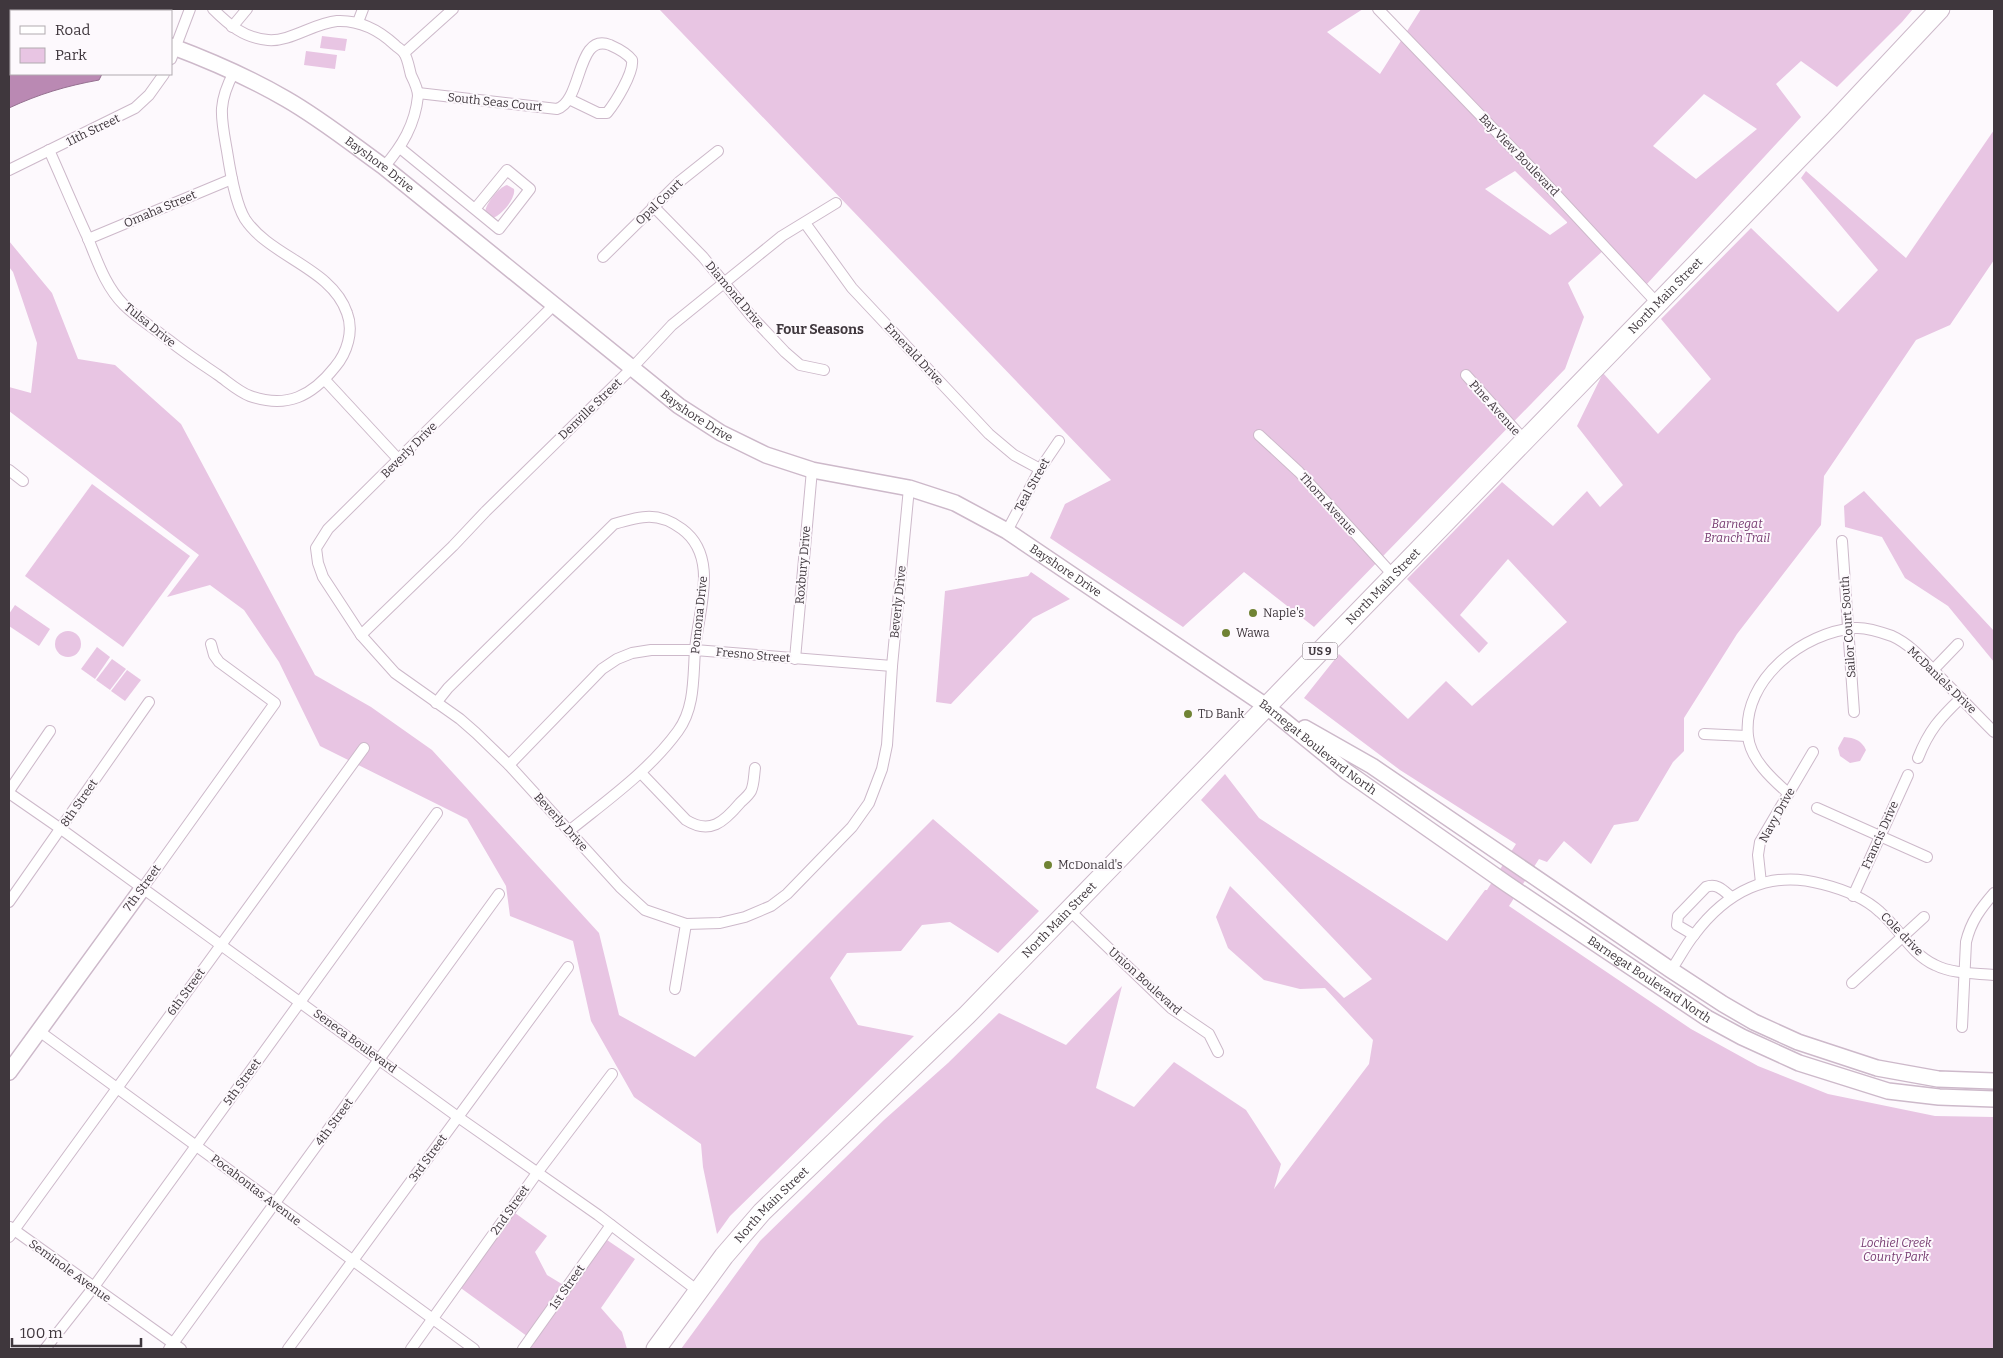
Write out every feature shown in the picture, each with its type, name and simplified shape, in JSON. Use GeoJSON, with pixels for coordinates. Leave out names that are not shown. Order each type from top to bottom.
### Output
{"type":"FeatureCollection","features":[{"type":"Feature","properties":{"kind":"highway","name":"North Main Street"},"geometry":{"type":"LineString","coordinates":[[698,1291],[741,1236],[772,1201],[967,1015],[1846,109],[1940,9]]}},
{"type":"Feature","properties":{"kind":"highway","name":"US 9"},"geometry":{"type":"LineString","coordinates":[[656,1349],[698,1291]]}},
{"type":"Feature","properties":{"kind":"street"},"geometry":{"type":"LineString","coordinates":[[173,51],[190,9]]}},
{"type":"Feature","properties":{"kind":"street"},"geometry":{"type":"LineString","coordinates":[[213,9],[232,27],[249,36],[270,40],[291,36],[313,26],[337,21],[358,22],[375,29],[404,53],[418,94],[413,120],[400,148],[384,168]]}},
{"type":"Feature","properties":{"kind":"street"},"geometry":{"type":"LineString","coordinates":[[232,27],[247,9]]}},
{"type":"Feature","properties":{"kind":"street"},"geometry":{"type":"LineString","coordinates":[[358,22],[363,9]]}},
{"type":"Feature","properties":{"kind":"street"},"geometry":{"type":"LineString","coordinates":[[404,53],[453,9]]}},
{"type":"Feature","properties":{"kind":"street","name":"Bay View Boulevard"},"geometry":{"type":"LineString","coordinates":[[1378,9],[1538,175],[1657,304]]}},
{"type":"Feature","properties":{"kind":"street"},"geometry":{"type":"LineString","coordinates":[[597,44],[608,44],[618,48],[632,60],[633,66],[627,79],[607,113],[598,113],[568,99],[586,56],[597,44]]}},
{"type":"Feature","properties":{"kind":"street","name":"Bayshore Drive"},"geometry":{"type":"LineString","coordinates":[[173,51],[234,72],[286,99],[313,116],[384,168],[679,406],[721,433],[766,455],[812,470],[909,488],[955,504],[1007,531],[1266,706]]}},
{"type":"Feature","properties":{"kind":"street","name":"Tulsa Drive"},"geometry":{"type":"LineString","coordinates":[[49,150],[108,284],[124,305],[178,348],[249,396],[280,402],[298,399],[325,380],[344,357],[348,343],[348,315],[343,301],[331,287],[254,229],[245,218],[232,179],[221,115],[222,101],[234,72]]}},
{"type":"Feature","properties":{"kind":"street","name":"11th Street"},"geometry":{"type":"LineString","coordinates":[[9,170],[135,108],[149,95],[163,75]]}},
{"type":"Feature","properties":{"kind":"street","name":"South Seas Court"},"geometry":{"type":"LineString","coordinates":[[418,94],[557,109],[566,104],[568,99]]}},
{"type":"Feature","properties":{"kind":"street"},"geometry":{"type":"LineString","coordinates":[[400,148],[474,209],[499,229],[530,189],[508,170],[474,209]]}},
{"type":"Feature","properties":{"kind":"street","name":"Opal Court"},"geometry":{"type":"LineString","coordinates":[[603,257],[679,182],[718,151]]}},
{"type":"Feature","properties":{"kind":"street","name":"Omaha Street"},"geometry":{"type":"LineString","coordinates":[[88,239],[232,179]]}},
{"type":"Feature","properties":{"kind":"street","name":"Denville Street"},"geometry":{"type":"LineString","coordinates":[[361,635],[454,546],[486,511],[632,368],[672,325],[782,236],[836,203]]}},
{"type":"Feature","properties":{"kind":"street","name":"Diamond Drive"},"geometry":{"type":"LineString","coordinates":[[653,206],[675,226],[725,282],[752,317],[785,352],[800,365],[824,370]]}},
{"type":"Feature","properties":{"kind":"street","name":"Emerald Drive"},"geometry":{"type":"LineString","coordinates":[[805,223],[852,288],[989,434],[1014,455],[1040,469]]}},
{"type":"Feature","properties":{"kind":"street","name":"Beverly Drive"},"geometry":{"type":"LineString","coordinates":[[554,305],[328,529],[316,548],[318,563],[324,577],[361,635],[395,673],[476,733],[509,766],[620,887],[645,910],[686,924],[720,923],[745,917],[770,906],[787,894],[852,827],[869,803],[882,769],[887,745],[892,666],[909,488]]}},
{"type":"Feature","properties":{"kind":"street","name":"Pine Avenue"},"geometry":{"type":"LineString","coordinates":[[1466,375],[1525,440]]}},
{"type":"Feature","properties":{"kind":"street"},"geometry":{"type":"LineString","coordinates":[[325,380],[399,460]]}},
{"type":"Feature","properties":{"kind":"street","name":"Thorn Avenue"},"geometry":{"type":"LineString","coordinates":[[1259,435],[1299,472],[1393,576]]}},
{"type":"Feature","properties":{"kind":"street","name":"Teal Street"},"geometry":{"type":"LineString","coordinates":[[1007,531],[1040,469],[1059,441]]}},
{"type":"Feature","properties":{"kind":"street"},"geometry":{"type":"LineString","coordinates":[[9,470],[23,481]]}},
{"type":"Feature","properties":{"kind":"street","name":"Roxbury Drive"},"geometry":{"type":"LineString","coordinates":[[795,659],[812,470]]}},
{"type":"Feature","properties":{"kind":"street","name":"Pomona Drive"},"geometry":{"type":"LineString","coordinates":[[436,703],[448,688],[614,524],[651,516],[667,519],[692,536],[703,560],[704,582],[695,650],[694,684],[684,721],[678,731],[641,772],[569,832]]}},
{"type":"Feature","properties":{"kind":"street","name":"Sailor Court South"},"geometry":{"type":"LineString","coordinates":[[1842,541],[1854,712]]}},
{"type":"Feature","properties":{"kind":"street","name":"McDaniels Drive"},"geometry":{"type":"LineString","coordinates":[[1788,794],[1766,774],[1753,752],[1748,736],[1749,712],[1762,682],[1782,660],[1819,636],[1857,628],[1874,630],[1893,637],[1912,648],[1994,732]]}},
{"type":"Feature","properties":{"kind":"street","name":"7th Street"},"geometry":{"type":"LineString","coordinates":[[9,1072],[275,703],[219,662],[214,655],[211,644]]}},
{"type":"Feature","properties":{"kind":"street"},"geometry":{"type":"LineString","coordinates":[[1933,670],[1958,644]]}},
{"type":"Feature","properties":{"kind":"street","name":"Fresno Street"},"geometry":{"type":"LineString","coordinates":[[509,766],[602,669],[617,659],[632,653],[651,650],[695,650],[892,666]]}},
{"type":"Feature","properties":{"kind":"street"},"geometry":{"type":"LineString","coordinates":[[1918,758],[1924,743],[1940,717],[1961,698]]}},
{"type":"Feature","properties":{"kind":"street","name":"8th Street"},"geometry":{"type":"LineString","coordinates":[[9,902],[149,702]]}},
{"type":"Feature","properties":{"kind":"street","name":"Barnegat Boulevard North"},"geometry":{"type":"LineString","coordinates":[[1266,706],[1372,766],[1671,970],[1754,1022],[1798,1042],[1876,1068],[1938,1079],[1994,1081]]}},
{"type":"Feature","properties":{"kind":"street","name":"Barnegat Boulevard North"},"geometry":{"type":"LineString","coordinates":[[1266,706],[1347,772],[1411,817],[1699,1012],[1742,1037],[1799,1063],[1888,1090],[1939,1097],[1994,1099]]}},
{"type":"Feature","properties":{"kind":"street"},"geometry":{"type":"LineString","coordinates":[[9,792],[50,731]]}},
{"type":"Feature","properties":{"kind":"street"},"geometry":{"type":"LineString","coordinates":[[1704,734],[1748,736]]}},
{"type":"Feature","properties":{"kind":"street","name":"6th Street"},"geometry":{"type":"LineString","coordinates":[[10,1231],[117,1088],[364,748]]}},
{"type":"Feature","properties":{"kind":"street","name":"Navy Drive"},"geometry":{"type":"LineString","coordinates":[[1761,884],[1758,855],[1760,842],[1813,752]]}},
{"type":"Feature","properties":{"kind":"street"},"geometry":{"type":"LineString","coordinates":[[641,772],[686,820],[695,825],[704,826],[720,822],[730,815],[746,797],[751,791],[755,768]]}},
{"type":"Feature","properties":{"kind":"street","name":"Francis Drive"},"geometry":{"type":"LineString","coordinates":[[1854,896],[1908,775]]}},
{"type":"Feature","properties":{"kind":"street","name":"Seneca Boulevard"},"geometry":{"type":"LineString","coordinates":[[9,792],[458,1117],[537,1172],[698,1291]]}},
{"type":"Feature","properties":{"kind":"street"},"geometry":{"type":"LineString","coordinates":[[1816,808],[1927,856]]}},
{"type":"Feature","properties":{"kind":"street","name":"5th Street"},"geometry":{"type":"LineString","coordinates":[[45,1349],[93,1288],[437,813]]}},
{"type":"Feature","properties":{"kind":"street","name":"Cole drive"},"geometry":{"type":"LineString","coordinates":[[1671,970],[1694,935],[1731,897],[1748,887],[1772,880],[1815,882],[1837,888],[1880,911],[1920,955],[1933,964],[1949,971],[1994,975]]}},
{"type":"Feature","properties":{"kind":"street"},"geometry":{"type":"LineString","coordinates":[[1694,935],[1677,925],[1678,916],[1706,887],[1713,885],[1719,887],[1731,897]]}},
{"type":"Feature","properties":{"kind":"street"},"geometry":{"type":"LineString","coordinates":[[1962,1027],[1966,942],[1969,928],[1978,911],[1994,893]]}},
{"type":"Feature","properties":{"kind":"street","name":"4th Street"},"geometry":{"type":"LineString","coordinates":[[174,1347],[379,1058],[499,894]]}},
{"type":"Feature","properties":{"kind":"street","name":"Union Boulevard"},"geometry":{"type":"LineString","coordinates":[[1069,910],[1172,1008],[1208,1034],[1218,1052]]}},
{"type":"Feature","properties":{"kind":"street"},"geometry":{"type":"LineString","coordinates":[[1852,983],[1924,917]]}},
{"type":"Feature","properties":{"kind":"street"},"geometry":{"type":"LineString","coordinates":[[675,989],[686,924]]}},
{"type":"Feature","properties":{"kind":"street","name":"3rd Street"},"geometry":{"type":"LineString","coordinates":[[288,1349],[354,1262],[568,967]]}},
{"type":"Feature","properties":{"kind":"street","name":"Pocahontas Avenue"},"geometry":{"type":"LineString","coordinates":[[39,1031],[196,1144],[274,1205],[474,1349]]}},
{"type":"Feature","properties":{"kind":"street","name":"2nd Street"},"geometry":{"type":"LineString","coordinates":[[411,1349],[537,1172],[612,1074]]}},
{"type":"Feature","properties":{"kind":"street","name":"1st Street"},"geometry":{"type":"LineString","coordinates":[[523,1349],[610,1225]]}},
{"type":"Feature","properties":{"kind":"street","name":"Seminole Avenue"},"geometry":{"type":"LineString","coordinates":[[10,1231],[174,1347]]}},
{"type":"Feature","properties":{"kind":"green space"},"geometry":{"type":"Polygon","coordinates":[[[659,9],[1363,9],[1327,32],[1380,74],[1421,9],[1913,9],[1837,87],[1801,61],[1776,84],[1801,117],[1646,285],[1606,248],[1568,283],[1584,317],[1565,369],[1314,627],[1244,572],[1183,627],[1050,538],[1065,504],[1111,480],[659,9]],[[1704,94],[1653,146],[1696,179],[1757,129],[1704,94]],[[1515,171],[1485,189],[1550,235],[1567,223],[1567,222],[1515,171]]]}},
{"type":"Feature","properties":{"kind":"green space"},"geometry":{"type":"Polygon","coordinates":[[[322,36],[347,39],[345,51],[320,48],[322,36]]]}},
{"type":"Feature","properties":{"kind":"green space"},"geometry":{"type":"Polygon","coordinates":[[[306,51],[337,55],[335,69],[304,65],[306,51]]]}},
{"type":"Feature","properties":{"kind":"green space"},"geometry":{"type":"Polygon","coordinates":[[[1994,130],[1994,260],[1950,325],[1916,340],[1824,476],[1821,525],[1737,634],[1684,718],[1684,751],[1673,762],[1638,821],[1614,825],[1591,864],[1564,841],[1547,862],[1539,859],[1509,906],[1691,1029],[1758,1066],[1828,1094],[1935,1116],[1994,1117],[1994,1349],[681,1349],[760,1241],[884,1120],[948,1063],[999,1013],[1066,1045],[1122,986],[1096,1088],[1134,1107],[1174,1062],[1246,1110],[1281,1164],[1274,1189],[1369,1064],[1373,1040],[1325,988],[1300,989],[1264,980],[1228,948],[1216,917],[1230,886],[1344,998],[1372,979],[1201,800],[1225,774],[1259,818],[1447,941],[1485,890],[1487,890],[1516,844],[1400,770],[1304,698],[1339,654],[1408,719],[1446,681],[1472,706],[1567,622],[1508,559],[1460,615],[1488,643],[1479,653],[1407,579],[1502,482],[1553,526],[1587,491],[1600,507],[1623,485],[1577,426],[1603,373],[1658,434],[1711,379],[1661,319],[1751,228],[1838,312],[1878,270],[1801,178],[1806,171],[1906,258],[1994,130]]]}},
{"type":"Feature","properties":{"kind":"green space"},"geometry":{"type":"Polygon","coordinates":[[[507,185],[514,189],[513,197],[504,210],[493,218],[485,213],[487,205],[497,192],[507,185]]]}},
{"type":"Feature","properties":{"kind":"green space"},"geometry":{"type":"Polygon","coordinates":[[[9,241],[52,293],[78,359],[115,365],[181,424],[315,675],[371,707],[432,750],[599,933],[619,1015],[695,1057],[933,819],[1039,911],[998,953],[950,922],[922,925],[901,951],[847,953],[830,978],[858,1025],[914,1036],[730,1216],[717,1234],[703,1167],[701,1144],[634,1097],[591,1021],[573,941],[510,916],[506,886],[467,819],[320,746],[279,662],[244,610],[210,585],[167,597],[199,555],[9,411],[9,387],[31,393],[37,343],[13,272],[9,267],[9,241]]]}},
{"type":"Feature","properties":{"kind":"green space"},"geometry":{"type":"Polygon","coordinates":[[[92,484],[190,556],[123,647],[25,576],[92,484]]]}},
{"type":"Feature","properties":{"kind":"green space"},"geometry":{"type":"Polygon","coordinates":[[[1864,491],[1994,631],[1994,662],[1948,606],[1905,578],[1882,537],[1845,527],[1844,506],[1864,491]]]}},
{"type":"Feature","properties":{"kind":"green space"},"geometry":{"type":"Polygon","coordinates":[[[1031,572],[1070,599],[1033,618],[951,704],[936,702],[945,591],[1028,576],[1031,572]]]}},
{"type":"Feature","properties":{"kind":"green space"},"geometry":{"type":"Polygon","coordinates":[[[15,605],[50,629],[39,646],[9,626],[9,614],[15,605]]]}},
{"type":"Feature","properties":{"kind":"green space"},"geometry":{"type":"Polygon","coordinates":[[[68,631],[77,635],[81,644],[77,653],[68,657],[59,653],[55,644],[59,635],[68,631]]]}},
{"type":"Feature","properties":{"kind":"green space"},"geometry":{"type":"Polygon","coordinates":[[[97,647],[110,657],[95,679],[81,669],[97,647]]]}},
{"type":"Feature","properties":{"kind":"green space"},"geometry":{"type":"Polygon","coordinates":[[[112,659],[126,669],[110,690],[96,680],[112,659]]]}},
{"type":"Feature","properties":{"kind":"green space"},"geometry":{"type":"Polygon","coordinates":[[[127,670],[141,680],[125,701],[111,691],[127,670]]]}},
{"type":"Feature","properties":{"kind":"green space"},"geometry":{"type":"Polygon","coordinates":[[[1844,737],[1857,740],[1866,750],[1860,761],[1850,763],[1840,756],[1838,748],[1844,737]]]}},
{"type":"Feature","properties":{"kind":"green space"},"geometry":{"type":"Polygon","coordinates":[[[515,1213],[547,1236],[535,1252],[547,1275],[570,1289],[607,1240],[635,1259],[601,1308],[622,1332],[627,1349],[530,1349],[535,1342],[458,1286],[515,1213]]]}},
{"type":"Feature","properties":{"kind":"shaded area"},"geometry":{"type":"Polygon","coordinates":[[[9,27],[10,75],[102,75],[99,80],[53,91],[9,108],[9,27]]]}},
{"type":"Feature","properties":{"kind":"place","name":"Naple's"},"geometry":{"type":"Point","coordinates":[1253,613]}},
{"type":"Feature","properties":{"kind":"place","name":"Wawa"},"geometry":{"type":"Point","coordinates":[1226,633]}},
{"type":"Feature","properties":{"kind":"place","name":"TD Bank"},"geometry":{"type":"Point","coordinates":[1188,714]}},
{"type":"Feature","properties":{"kind":"place","name":"McDonald's"},"geometry":{"type":"Point","coordinates":[1048,865]}},
{"type":"Feature","properties":{"kind":"district","name":"Four Seasons"},"geometry":{"type":"Point","coordinates":[820,329]}},
{"type":"Feature","properties":{"kind":"park label","name":"Barnegat Branch Trail"},"geometry":{"type":"Point","coordinates":[1737,531]}},
{"type":"Feature","properties":{"kind":"park label","name":"Lochiel Creek County Park"},"geometry":{"type":"Point","coordinates":[1896,1250]}}]}
